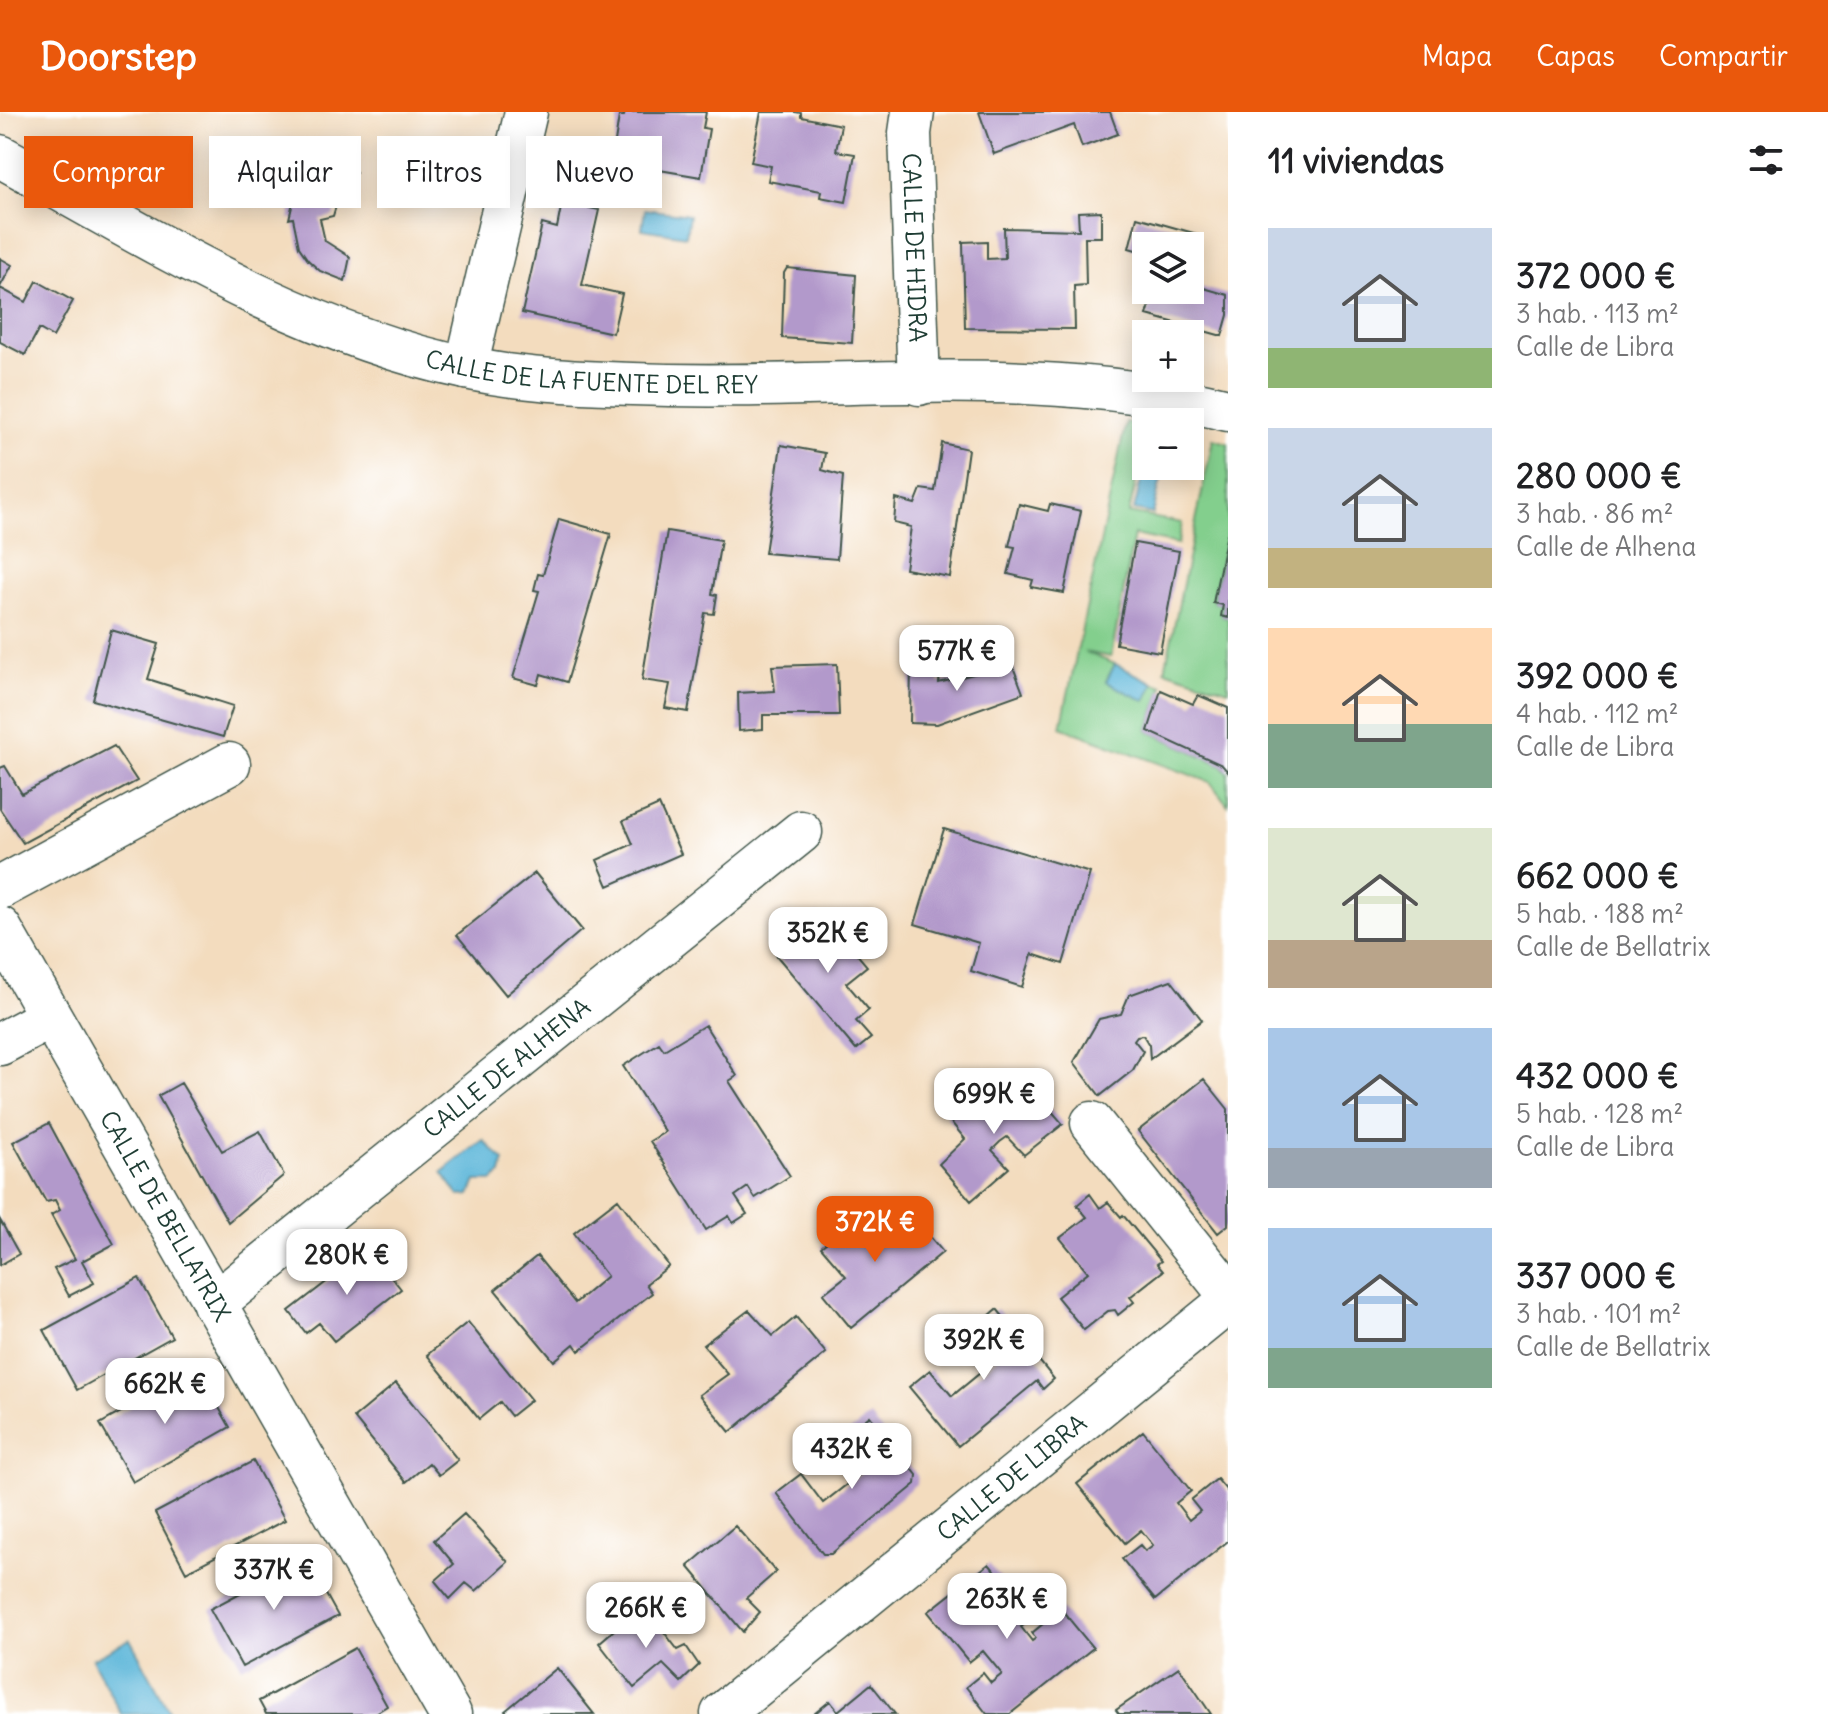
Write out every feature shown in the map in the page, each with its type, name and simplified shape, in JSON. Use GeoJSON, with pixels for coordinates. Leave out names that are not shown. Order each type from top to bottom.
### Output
{"type":"FeatureCollection","features":[{"type":"Feature","properties":{"kind":"street"},"geometry":{"type":"LineString","coordinates":[[466,368],[526,112]]}},
{"type":"Feature","properties":{"kind":"street","name":"CALLE DE HIDRA"},"geometry":{"type":"LineString","coordinates":[[913,112],[910,133],[919,384]]}},
{"type":"Feature","properties":{"kind":"street","name":"CALLE DE LA FUENTE DEL REY"},"geometry":{"type":"LineString","coordinates":[[0,156],[218,276],[352,335],[466,368],[582,382],[679,386],[1034,382],[1095,386],[1228,410]]}},
{"type":"Feature","properties":{"kind":"street"},"geometry":{"type":"LineString","coordinates":[[0,888],[229,764]]}},
{"type":"Feature","properties":{"kind":"street","name":"CALLE DE ALHENA"},"geometry":{"type":"LineString","coordinates":[[214,1304],[801,832]]}},
{"type":"Feature","properties":{"kind":"street","name":"CALLE DE BELLATRIX"},"geometry":{"type":"LineString","coordinates":[[0,928],[450,1714]]}},
{"type":"Feature","properties":{"kind":"street"},"geometry":{"type":"LineString","coordinates":[[0,1044],[49,1018]]}},
{"type":"Feature","properties":{"kind":"street"},"geometry":{"type":"LineString","coordinates":[[1092,1123],[1228,1293]]}},
{"type":"Feature","properties":{"kind":"street","name":"CALLE DE LIBRA"},"geometry":{"type":"LineString","coordinates":[[722,1714],[1228,1302]]}},
{"type":"Feature","properties":{"kind":"green space"},"geometry":{"type":"Polygon","coordinates":[[[1126,422],[1132,423],[1132,480],[1136,480],[1129,513],[1182,523],[1178,544],[1134,535],[1111,657],[1085,652],[1115,664],[1106,681],[1146,701],[1154,683],[1163,686],[1148,731],[1222,765],[1228,772],[1228,805],[1210,782],[1061,727],[1126,422]]]}},
{"type":"Feature","properties":{"kind":"green space"},"geometry":{"type":"Polygon","coordinates":[[[1213,439],[1228,443],[1228,527],[1213,602],[1223,605],[1221,616],[1228,618],[1228,690],[1165,670],[1213,439]]]}},
{"type":"Feature","properties":{"kind":"water"},"geometry":{"type":"Polygon","coordinates":[[[645,209],[689,215],[686,236],[642,229],[645,209]]]}},
{"type":"Feature","properties":{"kind":"water"},"geometry":{"type":"Polygon","coordinates":[[[1141,480],[1161,480],[1153,514],[1134,510],[1141,480]]]}},
{"type":"Feature","properties":{"kind":"water"},"geometry":{"type":"Polygon","coordinates":[[[1115,664],[1154,683],[1145,701],[1106,682],[1115,664]]]}},
{"type":"Feature","properties":{"kind":"water"},"geometry":{"type":"Polygon","coordinates":[[[483,1140],[504,1161],[501,1174],[493,1181],[476,1181],[470,1195],[459,1196],[442,1172],[483,1140]]]}},
{"type":"Feature","properties":{"kind":"water"},"geometry":{"type":"Polygon","coordinates":[[[130,1639],[171,1714],[121,1714],[92,1659],[130,1639]]]}},
{"type":"Feature","properties":{"kind":"building"},"geometry":{"type":"Polygon","coordinates":[[[625,112],[706,112],[703,128],[709,129],[701,177],[662,170],[662,136],[616,136],[619,116],[624,116],[625,112]]]}},
{"type":"Feature","properties":{"kind":"building"},"geometry":{"type":"Polygon","coordinates":[[[761,112],[795,112],[801,113],[801,117],[841,125],[836,151],[855,154],[846,202],[820,197],[821,191],[768,181],[771,166],[751,162],[761,112]]]}},
{"type":"Feature","properties":{"kind":"building"},"geometry":{"type":"Polygon","coordinates":[[[979,112],[1110,112],[1118,134],[1082,147],[1074,125],[994,154],[979,112]]]}},
{"type":"Feature","properties":{"kind":"building"},"geometry":{"type":"Polygon","coordinates":[[[292,208],[335,208],[333,216],[320,219],[325,241],[350,257],[345,281],[320,271],[308,260],[299,247],[293,218],[289,219],[292,208]]]}},
{"type":"Feature","properties":{"kind":"building"},"geometry":{"type":"Polygon","coordinates":[[[561,208],[599,210],[582,285],[622,294],[613,333],[522,313],[542,224],[557,228],[561,208]]]}},
{"type":"Feature","properties":{"kind":"building"},"geometry":{"type":"Polygon","coordinates":[[[1101,211],[1101,237],[1085,237],[1086,285],[1074,286],[1075,329],[965,328],[963,242],[987,241],[987,259],[1005,258],[1004,228],[1079,230],[1078,212],[1101,211]]]}},
{"type":"Feature","properties":{"kind":"building"},"geometry":{"type":"Polygon","coordinates":[[[1137,217],[1190,232],[1133,232],[1137,217]]]}},
{"type":"Feature","properties":{"kind":"building"},"geometry":{"type":"Polygon","coordinates":[[[0,258],[12,265],[0,287],[0,258]]]}},
{"type":"Feature","properties":{"kind":"building"},"geometry":{"type":"Polygon","coordinates":[[[787,268],[856,275],[852,343],[782,338],[784,273],[787,268]]]}},
{"type":"Feature","properties":{"kind":"building"},"geometry":{"type":"Polygon","coordinates":[[[37,281],[73,301],[53,337],[39,329],[25,355],[0,342],[0,288],[26,302],[37,281]]]}},
{"type":"Feature","properties":{"kind":"building"},"geometry":{"type":"Polygon","coordinates":[[[1204,288],[1228,295],[1228,315],[1222,336],[1204,331],[1204,320],[1165,320],[1147,315],[1151,304],[1204,304],[1204,288]]]}},
{"type":"Feature","properties":{"kind":"building"},"geometry":{"type":"Polygon","coordinates":[[[942,443],[968,449],[950,577],[905,569],[911,527],[894,523],[896,499],[915,504],[921,489],[935,491],[942,443]]]}},
{"type":"Feature","properties":{"kind":"building"},"geometry":{"type":"Polygon","coordinates":[[[781,445],[825,453],[822,470],[843,476],[837,559],[765,553],[781,445]]]}},
{"type":"Feature","properties":{"kind":"building"},"geometry":{"type":"Polygon","coordinates":[[[1019,504],[1048,511],[1050,504],[1081,511],[1064,593],[1031,587],[1033,580],[1008,574],[1015,547],[1009,546],[1019,504]]]}},
{"type":"Feature","properties":{"kind":"building"},"geometry":{"type":"Polygon","coordinates":[[[559,519],[611,534],[567,682],[541,674],[538,685],[513,678],[539,591],[534,590],[538,574],[543,575],[559,519]]]}},
{"type":"Feature","properties":{"kind":"building"},"geometry":{"type":"Polygon","coordinates":[[[667,531],[721,540],[712,594],[717,595],[714,614],[705,613],[688,712],[665,708],[670,684],[642,680],[667,531]]]}},
{"type":"Feature","properties":{"kind":"building"},"geometry":{"type":"Polygon","coordinates":[[[1227,534],[1228,618],[1221,616],[1223,605],[1213,603],[1227,534]]]}},
{"type":"Feature","properties":{"kind":"building"},"geometry":{"type":"Polygon","coordinates":[[[1135,543],[1179,551],[1160,652],[1116,644],[1135,543]]]}},
{"type":"Feature","properties":{"kind":"building"},"geometry":{"type":"Polygon","coordinates":[[[111,630],[159,644],[148,679],[233,706],[223,737],[93,700],[111,630]]]}},
{"type":"Feature","properties":{"kind":"building"},"geometry":{"type":"Polygon","coordinates":[[[837,664],[839,715],[763,715],[763,729],[739,731],[738,693],[775,691],[772,666],[837,664]]]}},
{"type":"Feature","properties":{"kind":"building"},"geometry":{"type":"Polygon","coordinates":[[[911,664],[941,665],[939,683],[1012,664],[1023,693],[937,724],[910,723],[911,664]]]}},
{"type":"Feature","properties":{"kind":"building"},"geometry":{"type":"Polygon","coordinates":[[[1161,690],[1193,704],[1198,695],[1228,708],[1228,772],[1222,765],[1148,731],[1161,690]]]}},
{"type":"Feature","properties":{"kind":"building"},"geometry":{"type":"Polygon","coordinates":[[[114,746],[137,781],[23,843],[0,809],[0,768],[5,766],[22,794],[114,746]]]}},
{"type":"Feature","properties":{"kind":"building"},"geometry":{"type":"Polygon","coordinates":[[[659,805],[681,854],[608,886],[597,860],[633,844],[623,821],[659,805]]]}},
{"type":"Feature","properties":{"kind":"building"},"geometry":{"type":"Polygon","coordinates":[[[944,829],[1090,873],[1063,964],[1032,954],[1022,987],[971,971],[979,943],[915,924],[944,829]]]}},
{"type":"Feature","properties":{"kind":"building"},"geometry":{"type":"Polygon","coordinates":[[[535,873],[582,930],[506,995],[457,935],[535,873]]]}},
{"type":"Feature","properties":{"kind":"building"},"geometry":{"type":"Polygon","coordinates":[[[817,913],[825,923],[828,920],[867,966],[846,983],[869,1010],[856,1021],[871,1038],[856,1050],[776,955],[794,940],[791,936],[817,913]]]}},
{"type":"Feature","properties":{"kind":"building"},"geometry":{"type":"Polygon","coordinates":[[[1171,980],[1202,1020],[1150,1059],[1149,1045],[1143,1035],[1137,1036],[1134,1040],[1143,1051],[1133,1070],[1100,1096],[1074,1062],[1099,1019],[1121,1014],[1129,995],[1171,980]]]}},
{"type":"Feature","properties":{"kind":"building"},"geometry":{"type":"Polygon","coordinates":[[[705,1025],[737,1076],[729,1081],[790,1176],[755,1198],[748,1187],[735,1196],[747,1214],[733,1223],[729,1216],[706,1230],[650,1141],[665,1132],[623,1066],[659,1043],[664,1050],[705,1025]]]}},
{"type":"Feature","properties":{"kind":"building"},"geometry":{"type":"Polygon","coordinates":[[[1204,1079],[1228,1109],[1228,1225],[1218,1233],[1138,1131],[1204,1079]]]}},
{"type":"Feature","properties":{"kind":"building"},"geometry":{"type":"Polygon","coordinates":[[[181,1083],[222,1151],[260,1131],[284,1175],[228,1222],[158,1096],[181,1083]]]}},
{"type":"Feature","properties":{"kind":"building"},"geometry":{"type":"Polygon","coordinates":[[[984,1084],[1003,1108],[1030,1086],[1063,1124],[1024,1155],[1007,1137],[1000,1142],[992,1150],[1009,1168],[971,1201],[939,1164],[965,1139],[946,1116],[984,1084]]]}},
{"type":"Feature","properties":{"kind":"building"},"geometry":{"type":"Polygon","coordinates":[[[49,1123],[114,1244],[82,1261],[94,1283],[69,1296],[54,1269],[75,1259],[51,1215],[60,1210],[55,1200],[46,1202],[13,1142],[49,1123]]]}},
{"type":"Feature","properties":{"kind":"building"},"geometry":{"type":"Polygon","coordinates":[[[1090,1194],[1100,1208],[1108,1202],[1121,1217],[1123,1215],[1161,1261],[1157,1264],[1163,1271],[1130,1297],[1134,1302],[1118,1315],[1115,1310],[1108,1311],[1084,1330],[1057,1297],[1088,1272],[1060,1238],[1087,1217],[1077,1205],[1090,1194]]]}},
{"type":"Feature","properties":{"kind":"building"},"geometry":{"type":"Polygon","coordinates":[[[618,1199],[669,1266],[646,1284],[652,1293],[579,1351],[574,1344],[554,1361],[495,1290],[537,1256],[575,1303],[607,1276],[574,1233],[618,1199]]]}},
{"type":"Feature","properties":{"kind":"building"},"geometry":{"type":"Polygon","coordinates":[[[868,1208],[894,1238],[916,1220],[943,1252],[851,1328],[823,1294],[846,1276],[821,1247],[868,1208]]]}},
{"type":"Feature","properties":{"kind":"building"},"geometry":{"type":"Polygon","coordinates":[[[0,1220],[19,1254],[0,1265],[0,1220]]]}},
{"type":"Feature","properties":{"kind":"building"},"geometry":{"type":"Polygon","coordinates":[[[369,1249],[401,1289],[334,1341],[319,1323],[306,1333],[289,1311],[369,1249]]]}},
{"type":"Feature","properties":{"kind":"building"},"geometry":{"type":"Polygon","coordinates":[[[139,1278],[172,1337],[77,1390],[44,1330],[139,1278]]]}},
{"type":"Feature","properties":{"kind":"building"},"geometry":{"type":"Polygon","coordinates":[[[997,1309],[1054,1379],[1043,1389],[1037,1381],[958,1446],[909,1387],[930,1370],[952,1396],[997,1359],[973,1330],[997,1309]]]}},
{"type":"Feature","properties":{"kind":"building"},"geometry":{"type":"Polygon","coordinates":[[[749,1310],[773,1336],[796,1317],[826,1353],[730,1432],[699,1395],[728,1374],[703,1345],[749,1310]]]}},
{"type":"Feature","properties":{"kind":"building"},"geometry":{"type":"Polygon","coordinates":[[[468,1322],[531,1400],[511,1416],[500,1402],[479,1419],[427,1355],[468,1322]]]}},
{"type":"Feature","properties":{"kind":"building"},"geometry":{"type":"Polygon","coordinates":[[[197,1369],[230,1427],[133,1482],[100,1424],[197,1369]]]}},
{"type":"Feature","properties":{"kind":"building"},"geometry":{"type":"Polygon","coordinates":[[[396,1383],[458,1460],[439,1475],[429,1463],[406,1482],[354,1418],[396,1383]]]}},
{"type":"Feature","properties":{"kind":"building"},"geometry":{"type":"Polygon","coordinates":[[[870,1416],[917,1475],[916,1484],[831,1554],[823,1554],[776,1493],[801,1474],[823,1503],[869,1467],[844,1436],[870,1416]]]}},
{"type":"Feature","properties":{"kind":"building"},"geometry":{"type":"Polygon","coordinates":[[[1143,1431],[1191,1491],[1176,1503],[1189,1520],[1200,1511],[1191,1500],[1217,1479],[1228,1492],[1228,1541],[1155,1600],[1122,1559],[1140,1545],[1145,1551],[1153,1545],[1141,1530],[1125,1543],[1077,1484],[1143,1431]]]}},
{"type":"Feature","properties":{"kind":"building"},"geometry":{"type":"Polygon","coordinates":[[[253,1461],[285,1520],[186,1572],[155,1513],[253,1461]]]}},
{"type":"Feature","properties":{"kind":"building"},"geometry":{"type":"Polygon","coordinates":[[[464,1514],[508,1562],[476,1591],[466,1583],[450,1599],[435,1581],[454,1564],[434,1540],[464,1514]]]}},
{"type":"Feature","properties":{"kind":"building"},"geometry":{"type":"Polygon","coordinates":[[[735,1526],[776,1572],[746,1598],[760,1612],[743,1632],[688,1566],[735,1526]]]}},
{"type":"Feature","properties":{"kind":"building"},"geometry":{"type":"Polygon","coordinates":[[[306,1558],[338,1616],[242,1667],[210,1609],[306,1558]]]}},
{"type":"Feature","properties":{"kind":"building"},"geometry":{"type":"Polygon","coordinates":[[[989,1564],[1033,1618],[1021,1627],[1032,1641],[1036,1638],[1032,1633],[1061,1609],[1093,1648],[1010,1714],[987,1714],[966,1687],[983,1673],[991,1683],[1002,1674],[983,1651],[969,1662],[928,1612],[989,1564]]]}},
{"type":"Feature","properties":{"kind":"building"},"geometry":{"type":"Polygon","coordinates":[[[643,1605],[678,1650],[686,1646],[699,1665],[681,1682],[663,1664],[634,1688],[599,1643],[643,1605]]]}},
{"type":"Feature","properties":{"kind":"building"},"geometry":{"type":"Polygon","coordinates":[[[355,1648],[387,1706],[374,1714],[266,1714],[259,1701],[355,1648]]]}},
{"type":"Feature","properties":{"kind":"building"},"geometry":{"type":"Polygon","coordinates":[[[1179,1667],[1211,1714],[1119,1714],[1116,1710],[1179,1667]]]}},
{"type":"Feature","properties":{"kind":"building"},"geometry":{"type":"Polygon","coordinates":[[[557,1668],[594,1714],[508,1714],[505,1711],[557,1668]]]}},
{"type":"Feature","properties":{"kind":"building"},"geometry":{"type":"Polygon","coordinates":[[[871,1684],[895,1714],[814,1714],[830,1701],[838,1711],[871,1684]]]}}]}
